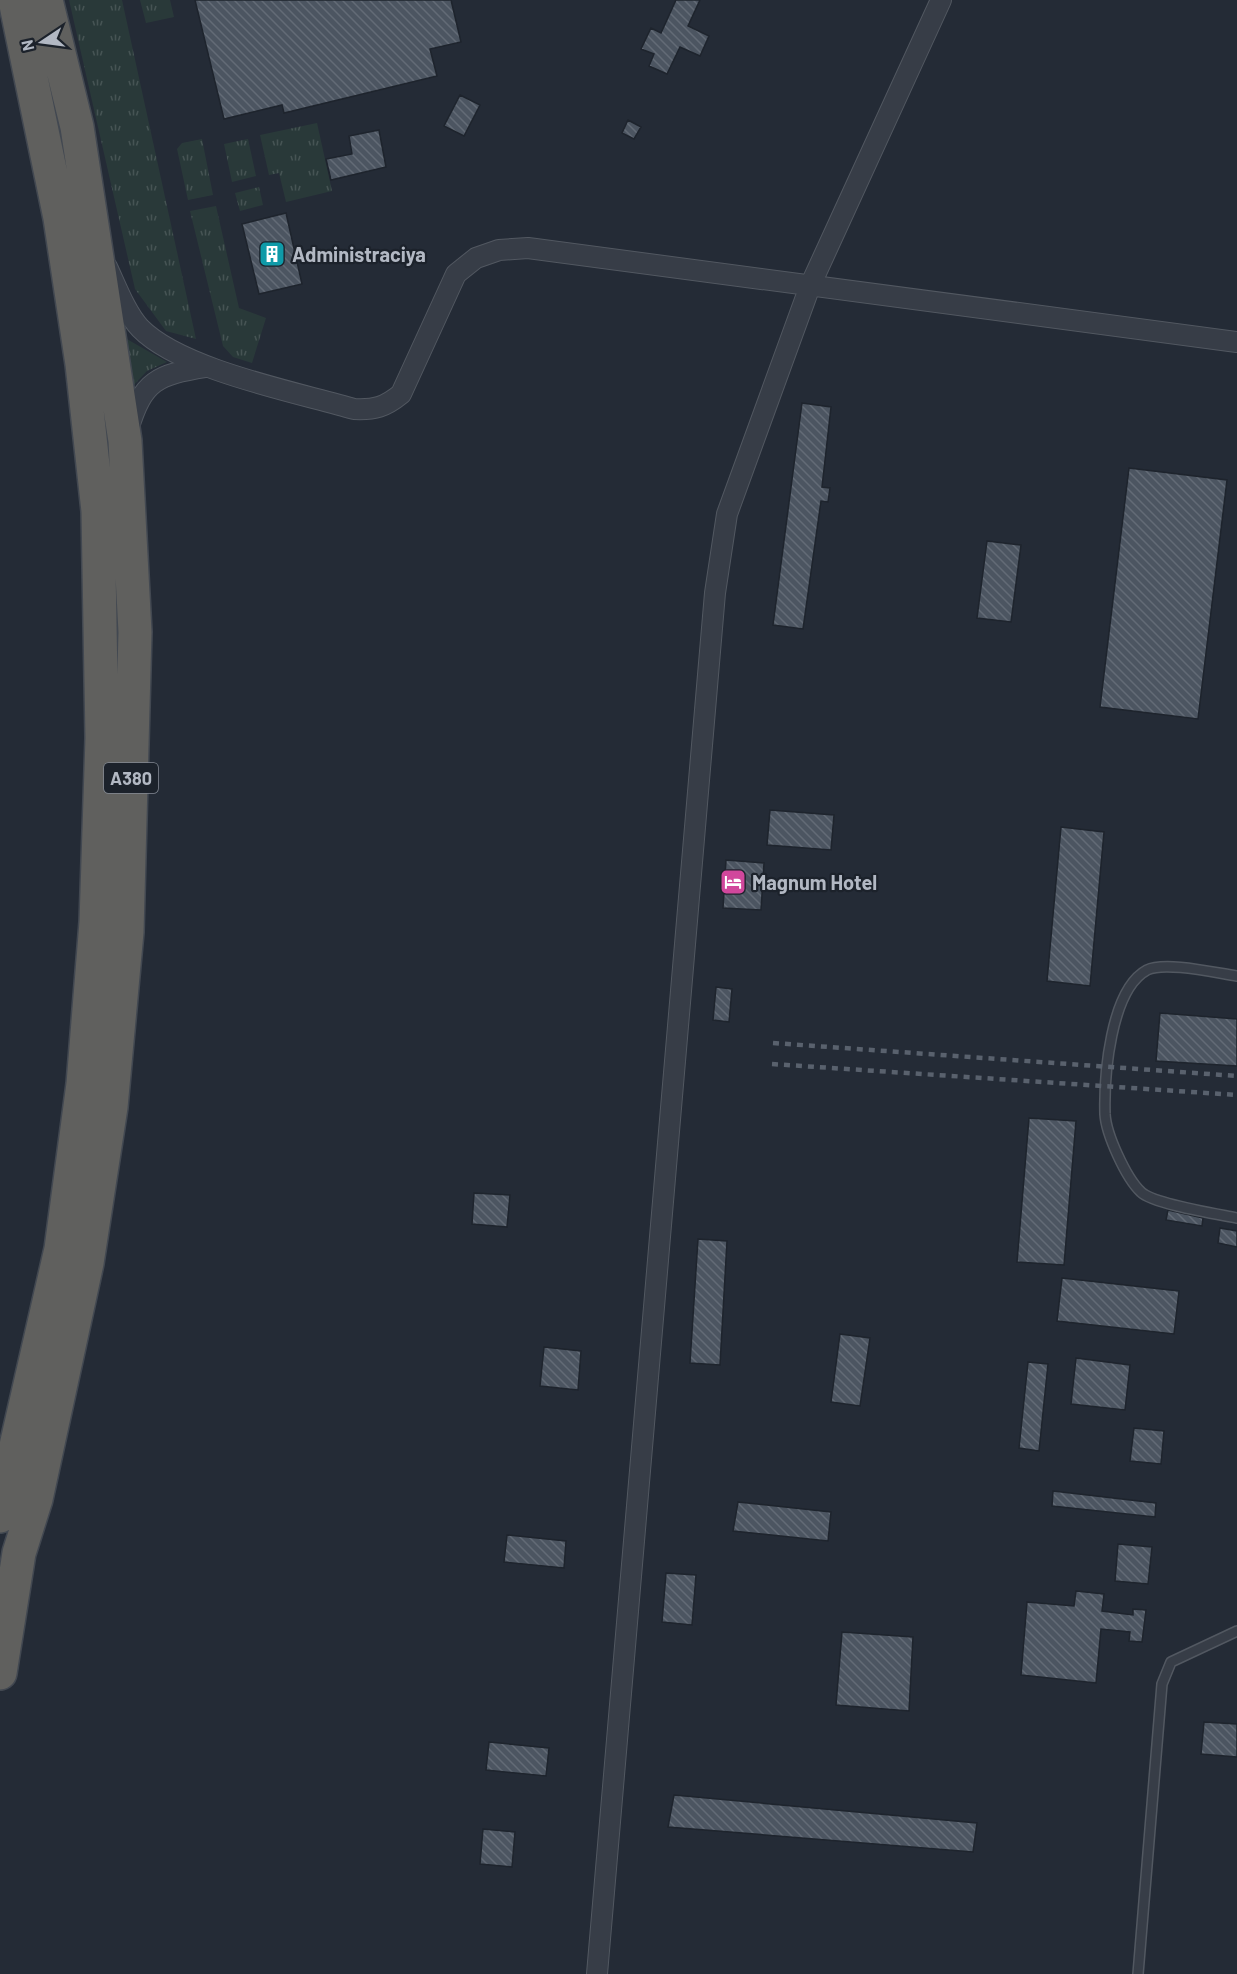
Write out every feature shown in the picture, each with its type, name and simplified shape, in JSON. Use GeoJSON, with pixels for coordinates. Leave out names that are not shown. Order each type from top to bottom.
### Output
{"type":"FeatureCollection","features":[{"type":"Feature","properties":{"kind":"highway","name":"A380"},"geometry":{"type":"LineString","coordinates":[[0,1609],[36,1499],[87,1263],[111,1107],[126,932],[135,632],[98,511],[82,364],[60,218],[15,0]]}},
{"type":"Feature","properties":{"kind":"highway","name":"A380"},"geometry":{"type":"LineString","coordinates":[[1,1513],[61,1249],[82,1096],[96,922],[102,738],[116,576],[124,441],[77,127],[46,0]]}},
{"type":"Feature","properties":{"kind":"highway"},"geometry":{"type":"LineString","coordinates":[[0,1429],[45,1322]]}},
{"type":"Feature","properties":{"kind":"highway"},"geometry":{"type":"LineString","coordinates":[[0,1673],[19,1553]]}},
{"type":"Feature","properties":{"kind":"street"},"geometry":{"type":"LineString","coordinates":[[597,1974],[715,593],[727,514],[810,286],[941,0]]}},
{"type":"Feature","properties":{"kind":"street"},"geometry":{"type":"LineString","coordinates":[[94,242],[139,327],[166,348],[206,367],[354,409],[372,410],[388,405],[401,394],[456,274],[476,258],[500,250],[528,248],[1237,342]]}},
{"type":"Feature","properties":{"kind":"street"},"geometry":{"type":"LineString","coordinates":[[124,441],[137,401],[156,380],[178,371],[206,367]]}},
{"type":"Feature","properties":{"kind":"lane"},"geometry":{"type":"LineString","coordinates":[[1237,976],[1178,968],[1150,968],[1138,975],[1124,998],[1111,1037],[1105,1115],[1111,1139],[1141,1193],[1162,1201],[1237,1218]]}},
{"type":"Feature","properties":{"kind":"lane"},"geometry":{"type":"LineString","coordinates":[[1138,1974],[1162,1684],[1171,1662],[1237,1631]]}},
{"type":"Feature","properties":{"kind":"green space"},"geometry":{"type":"Polygon","coordinates":[[[69,0],[122,0],[196,339],[166,331],[135,289],[69,0]]]}},
{"type":"Feature","properties":{"kind":"green space"},"geometry":{"type":"Polygon","coordinates":[[[140,0],[170,0],[174,17],[146,23],[140,0]]]}},
{"type":"Feature","properties":{"kind":"green space"},"geometry":{"type":"Polygon","coordinates":[[[317,123],[332,191],[286,202],[279,173],[269,175],[260,135],[317,123]]]}},
{"type":"Feature","properties":{"kind":"green space"},"geometry":{"type":"Polygon","coordinates":[[[202,139],[213,195],[188,200],[177,149],[182,143],[202,139]]]}},
{"type":"Feature","properties":{"kind":"green space"},"geometry":{"type":"Polygon","coordinates":[[[248,139],[256,176],[232,182],[224,144],[248,139]]]}},
{"type":"Feature","properties":{"kind":"green space"},"geometry":{"type":"Polygon","coordinates":[[[259,187],[263,205],[240,211],[235,193],[259,187]]]}},
{"type":"Feature","properties":{"kind":"green space"},"geometry":{"type":"Polygon","coordinates":[[[216,206],[239,308],[266,318],[252,363],[233,357],[223,346],[190,211],[216,206]]]}},
{"type":"Feature","properties":{"kind":"green space"},"geometry":{"type":"Polygon","coordinates":[[[125,338],[167,362],[147,371],[131,388],[125,338]]]}},
{"type":"Feature","properties":{"kind":"building"},"geometry":{"type":"Polygon","coordinates":[[[195,0],[451,0],[461,42],[430,49],[437,76],[284,113],[282,105],[224,119],[195,0]]]}},
{"type":"Feature","properties":{"kind":"building"},"geometry":{"type":"Polygon","coordinates":[[[676,0],[700,0],[688,26],[709,36],[700,56],[680,47],[667,74],[649,66],[654,54],[641,49],[651,28],[661,33],[676,0]]]}},
{"type":"Feature","properties":{"kind":"building"},"geometry":{"type":"Polygon","coordinates":[[[460,95],[480,105],[464,136],[444,126],[460,95]]]}},
{"type":"Feature","properties":{"kind":"building"},"geometry":{"type":"Polygon","coordinates":[[[628,120],[641,127],[634,139],[622,133],[628,120]]]}},
{"type":"Feature","properties":{"kind":"building"},"geometry":{"type":"Polygon","coordinates":[[[379,130],[386,167],[331,180],[326,159],[352,154],[349,136],[379,130]]]}},
{"type":"Feature","properties":{"kind":"building","name":"Administraciya"},"geometry":{"type":"Polygon","coordinates":[[[286,213],[302,284],[259,294],[242,224],[286,213]]]}},
{"type":"Feature","properties":{"kind":"building"},"geometry":{"type":"Polygon","coordinates":[[[802,403],[831,407],[822,487],[830,488],[828,502],[821,501],[803,629],[773,625],[802,403]]]}},
{"type":"Feature","properties":{"kind":"building"},"geometry":{"type":"Polygon","coordinates":[[[1129,468],[1227,480],[1198,719],[1100,707],[1129,468]]]}},
{"type":"Feature","properties":{"kind":"building"},"geometry":{"type":"Polygon","coordinates":[[[987,541],[1021,545],[1011,622],[977,618],[987,541]]]}},
{"type":"Feature","properties":{"kind":"building"},"geometry":{"type":"Polygon","coordinates":[[[770,810],[834,815],[831,850],[767,845],[770,810]]]}},
{"type":"Feature","properties":{"kind":"building"},"geometry":{"type":"Polygon","coordinates":[[[1061,827],[1104,832],[1090,986],[1047,981],[1061,827]]]}},
{"type":"Feature","properties":{"kind":"building"},"geometry":{"type":"Polygon","coordinates":[[[726,860],[764,863],[761,910],[723,908],[726,860]]]}},
{"type":"Feature","properties":{"kind":"building"},"geometry":{"type":"Polygon","coordinates":[[[716,987],[732,989],[729,1022],[713,1020],[716,987]]]}},
{"type":"Feature","properties":{"kind":"building"},"geometry":{"type":"Polygon","coordinates":[[[1160,1013],[1237,1019],[1237,1066],[1156,1061],[1160,1013]]]}},
{"type":"Feature","properties":{"kind":"building"},"geometry":{"type":"Polygon","coordinates":[[[1029,1118],[1076,1121],[1064,1265],[1017,1262],[1029,1118]]]}},
{"type":"Feature","properties":{"kind":"building"},"geometry":{"type":"Polygon","coordinates":[[[474,1193],[510,1195],[507,1227],[472,1224],[474,1193]]]}},
{"type":"Feature","properties":{"kind":"building"},"geometry":{"type":"Polygon","coordinates":[[[1168,1210],[1203,1218],[1202,1226],[1166,1220],[1168,1210]]]}},
{"type":"Feature","properties":{"kind":"building"},"geometry":{"type":"Polygon","coordinates":[[[1220,1228],[1237,1231],[1237,1247],[1218,1243],[1220,1228]]]}},
{"type":"Feature","properties":{"kind":"building"},"geometry":{"type":"Polygon","coordinates":[[[698,1239],[727,1241],[720,1365],[690,1363],[698,1239]]]}},
{"type":"Feature","properties":{"kind":"building"},"geometry":{"type":"Polygon","coordinates":[[[1062,1278],[1179,1291],[1174,1334],[1057,1321],[1062,1278]]]}},
{"type":"Feature","properties":{"kind":"building"},"geometry":{"type":"Polygon","coordinates":[[[840,1334],[870,1338],[860,1406],[831,1402],[840,1334]]]}},
{"type":"Feature","properties":{"kind":"building"},"geometry":{"type":"Polygon","coordinates":[[[544,1347],[581,1351],[578,1390],[540,1386],[544,1347]]]}},
{"type":"Feature","properties":{"kind":"building"},"geometry":{"type":"Polygon","coordinates":[[[1076,1358],[1130,1365],[1125,1410],[1071,1404],[1076,1358]]]}},
{"type":"Feature","properties":{"kind":"building"},"geometry":{"type":"Polygon","coordinates":[[[1028,1362],[1048,1364],[1039,1451],[1019,1448],[1028,1362]]]}},
{"type":"Feature","properties":{"kind":"building"},"geometry":{"type":"Polygon","coordinates":[[[1134,1428],[1164,1431],[1161,1464],[1130,1461],[1134,1428]]]}},
{"type":"Feature","properties":{"kind":"building"},"geometry":{"type":"Polygon","coordinates":[[[1053,1491],[1156,1503],[1155,1517],[1052,1506],[1053,1491]]]}},
{"type":"Feature","properties":{"kind":"building"},"geometry":{"type":"Polygon","coordinates":[[[738,1502],[831,1512],[828,1541],[733,1531],[738,1502]]]}},
{"type":"Feature","properties":{"kind":"building"},"geometry":{"type":"Polygon","coordinates":[[[507,1535],[566,1541],[564,1568],[504,1562],[507,1535]]]}},
{"type":"Feature","properties":{"kind":"building"},"geometry":{"type":"Polygon","coordinates":[[[1118,1544],[1152,1547],[1148,1584],[1115,1581],[1118,1544]]]}},
{"type":"Feature","properties":{"kind":"building"},"geometry":{"type":"Polygon","coordinates":[[[666,1573],[696,1575],[692,1625],[662,1622],[666,1573]]]}},
{"type":"Feature","properties":{"kind":"building"},"geometry":{"type":"Polygon","coordinates":[[[1076,1591],[1104,1594],[1102,1611],[1133,1615],[1133,1609],[1146,1610],[1142,1642],[1129,1641],[1130,1632],[1101,1629],[1096,1683],[1021,1675],[1027,1602],[1074,1606],[1076,1591]]]}},
{"type":"Feature","properties":{"kind":"building"},"geometry":{"type":"Polygon","coordinates":[[[842,1632],[913,1637],[909,1711],[836,1705],[842,1632]]]}},
{"type":"Feature","properties":{"kind":"building"},"geometry":{"type":"Polygon","coordinates":[[[1204,1722],[1237,1724],[1237,1757],[1201,1754],[1204,1722]]]}},
{"type":"Feature","properties":{"kind":"building"},"geometry":{"type":"Polygon","coordinates":[[[489,1742],[549,1748],[546,1776],[486,1770],[489,1742]]]}},
{"type":"Feature","properties":{"kind":"building"},"geometry":{"type":"Polygon","coordinates":[[[674,1795],[977,1823],[973,1852],[668,1827],[674,1795]]]}},
{"type":"Feature","properties":{"kind":"building"},"geometry":{"type":"Polygon","coordinates":[[[483,1829],[515,1832],[512,1867],[480,1864],[483,1829]]]}},
{"type":"Feature","properties":{"kind":"railway"},"geometry":{"type":"LineString","coordinates":[[773,1043],[1237,1076]]}},
{"type":"Feature","properties":{"kind":"railway"},"geometry":{"type":"LineString","coordinates":[[772,1064],[1237,1095]]}},
{"type":"Feature","properties":{"kind":"place","name":"Administraciya"},"geometry":{"type":"Point","coordinates":[272,254]}},
{"type":"Feature","properties":{"kind":"place","name":"Magnum Hotel"},"geometry":{"type":"Point","coordinates":[733,882]}}]}
